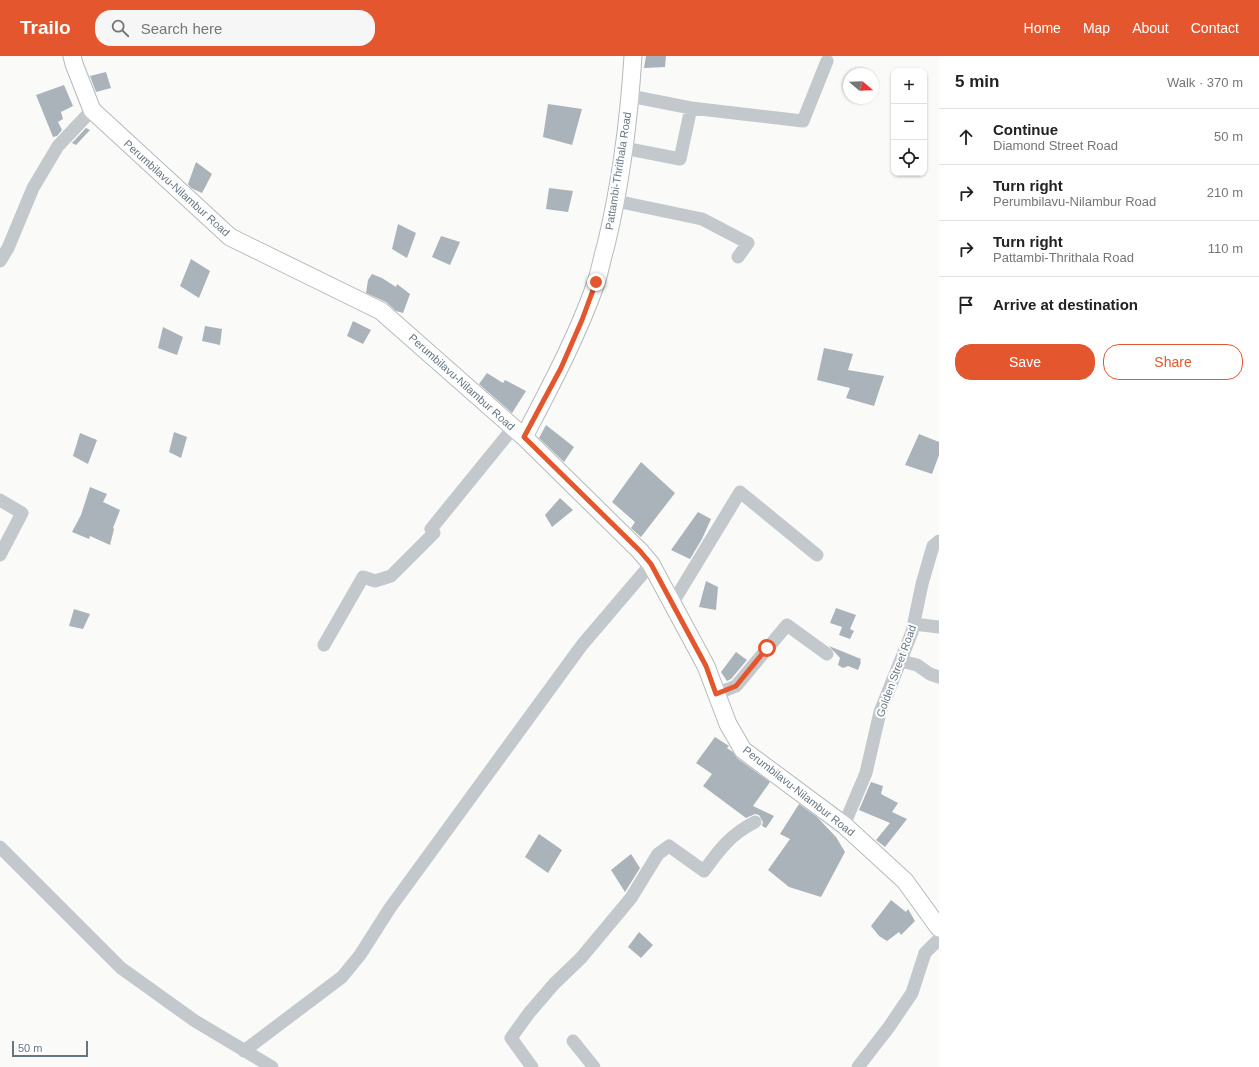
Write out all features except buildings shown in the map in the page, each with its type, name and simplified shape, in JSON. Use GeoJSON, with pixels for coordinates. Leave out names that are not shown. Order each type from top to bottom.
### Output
{"type":"FeatureCollection","features":[{"type":"Feature","properties":{"kind":"main road","name":"Perumbilavu-Nilambur Road"},"geometry":{"type":"LineString","coordinates":[[72,56],[92,110],[230,237],[381,311],[518,432],[640,551],[651,564],[706,666],[728,724],[743,750],[844,825],[906,881],[939,928]]}},
{"type":"Feature","properties":{"kind":"main road","name":"Pattambi-Thrithala Road"},"geometry":{"type":"LineString","coordinates":[[518,432],[561,368],[596,282],[616,201],[624,148],[633,56]]}},
{"type":"Feature","properties":{"kind":"street"},"geometry":{"type":"LineString","coordinates":[[630,96],[691,108],[803,121],[827,61]]}},
{"type":"Feature","properties":{"kind":"street"},"geometry":{"type":"LineString","coordinates":[[624,148],[680,159],[691,108]]}},
{"type":"Feature","properties":{"kind":"street"},"geometry":{"type":"LineString","coordinates":[[0,261],[8,248],[33,188],[58,146],[92,110]]}},
{"type":"Feature","properties":{"kind":"street"},"geometry":{"type":"LineString","coordinates":[[616,201],[702,219],[748,243],[738,257]]}},
{"type":"Feature","properties":{"kind":"street"},"geometry":{"type":"LineString","coordinates":[[324,645],[363,577],[375,581],[391,576],[434,533],[431,529],[518,432]]}},
{"type":"Feature","properties":{"kind":"street"},"geometry":{"type":"LineString","coordinates":[[672,604],[740,492],[817,555]]}},
{"type":"Feature","properties":{"kind":"street"},"geometry":{"type":"LineString","coordinates":[[0,500],[22,513],[0,555]]}},
{"type":"Feature","properties":{"kind":"street","name":"Golden Street Road"},"geometry":{"type":"LineString","coordinates":[[844,825],[866,773],[880,712],[912,632],[922,584],[933,546],[939,541]]}},
{"type":"Feature","properties":{"kind":"street"},"geometry":{"type":"LineString","coordinates":[[244,1051],[337,981],[360,955],[390,908],[582,644],[651,564]]}},
{"type":"Feature","properties":{"kind":"street"},"geometry":{"type":"LineString","coordinates":[[914,624],[939,627]]}},
{"type":"Feature","properties":{"kind":"street"},"geometry":{"type":"LineString","coordinates":[[716,694],[736,686],[787,625],[827,654]]}},
{"type":"Feature","properties":{"kind":"street"},"geometry":{"type":"LineString","coordinates":[[901,661],[917,665],[930,674],[939,677]]}},
{"type":"Feature","properties":{"kind":"street"},"geometry":{"type":"LineString","coordinates":[[532,1067],[511,1038],[554,984],[581,958],[631,898],[658,854],[669,846],[704,871],[724,844],[742,828],[755,822]]}},
{"type":"Feature","properties":{"kind":"street"},"geometry":{"type":"LineString","coordinates":[[0,847],[121,968],[195,1021],[272,1067]]}},
{"type":"Feature","properties":{"kind":"street"},"geometry":{"type":"LineString","coordinates":[[858,1067],[889,1027],[912,993],[925,953],[939,940]]}},
{"type":"Feature","properties":{"kind":"street"},"geometry":{"type":"LineString","coordinates":[[573,1041],[594,1067]]}},
{"type":"Feature","properties":{"kind":"route"},"geometry":{"type":"LineString","coordinates":[[596,282],[582,320],[561,368],[524,437],[640,551],[651,564],[706,666],[716,694],[736,686],[767,648]]}}]}
